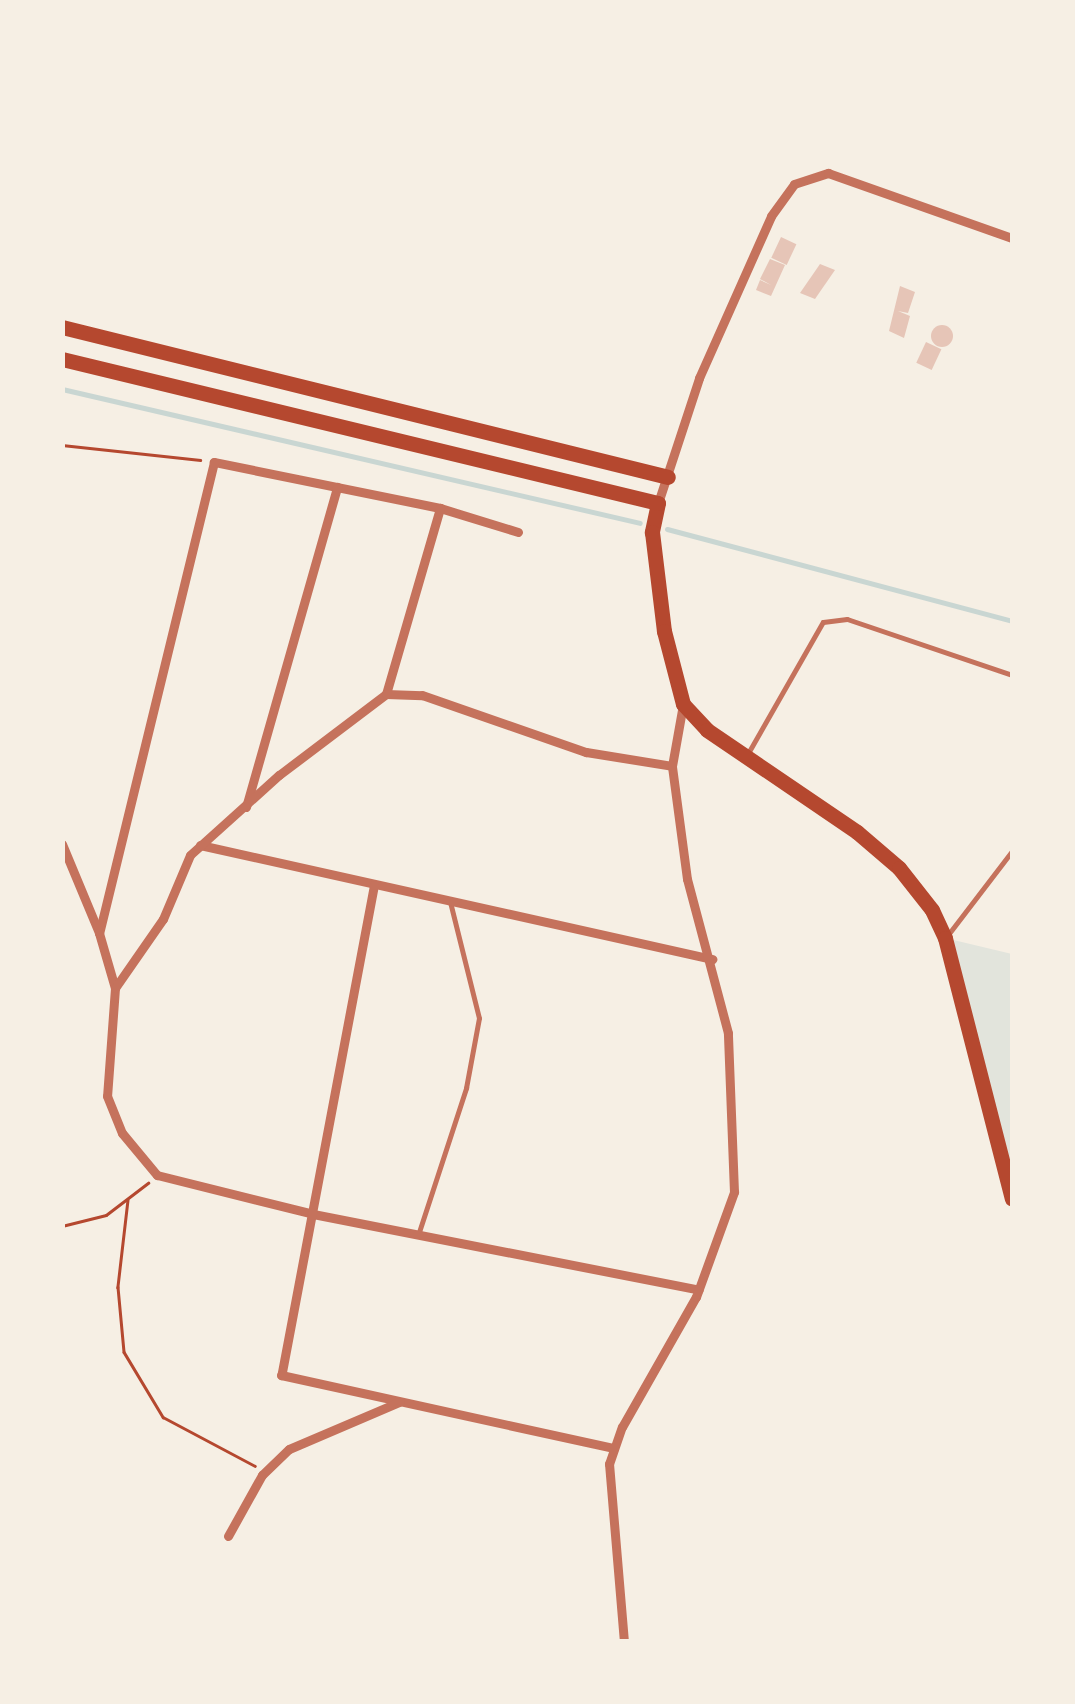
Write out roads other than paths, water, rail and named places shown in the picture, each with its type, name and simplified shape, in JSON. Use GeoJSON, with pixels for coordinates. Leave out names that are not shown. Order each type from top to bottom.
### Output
{"type":"FeatureCollection","features":[{"type":"Feature","properties":{"kind":"main road"},"geometry":{"type":"LineString","coordinates":[[62,326],[668,477]]}},
{"type":"Feature","properties":{"kind":"main road"},"geometry":{"type":"LineString","coordinates":[[62,359],[658,503],[652,532],[664,631],[683,704],[747,757],[899,868],[945,938],[1012,1199]]}},
{"type":"Feature","properties":{"kind":"street"},"geometry":{"type":"LineString","coordinates":[[658,503],[699,378],[771,216],[794,184],[828,172],[1012,238]]}},
{"type":"Feature","properties":{"kind":"street"},"geometry":{"type":"LineString","coordinates":[[99,933],[214,462],[440,508],[518,532]]}},
{"type":"Feature","properties":{"kind":"street"},"geometry":{"type":"LineString","coordinates":[[246,808],[337,488]]}},
{"type":"Feature","properties":{"kind":"street"},"geometry":{"type":"LineString","coordinates":[[114,988],[163,919],[200,844],[246,808],[279,774],[386,694],[440,508]]}},
{"type":"Feature","properties":{"kind":"street"},"geometry":{"type":"LineString","coordinates":[[386,694],[422,695],[586,752],[672,766]]}},
{"type":"Feature","properties":{"kind":"street"},"geometry":{"type":"LineString","coordinates":[[624,1642],[608,1464],[700,1290],[734,1192],[728,1033],[712,960],[687,878],[672,766],[683,704]]}},
{"type":"Feature","properties":{"kind":"street"},"geometry":{"type":"LineString","coordinates":[[62,844],[99,933],[114,988],[107,1096],[122,1133],[156,1175],[313,1214],[700,1290]]}},
{"type":"Feature","properties":{"kind":"street"},"geometry":{"type":"LineString","coordinates":[[200,844],[712,960]]}},
{"type":"Feature","properties":{"kind":"street"},"geometry":{"type":"LineString","coordinates":[[374,885],[281,1375],[614,1448]]}},
{"type":"Feature","properties":{"kind":"street"},"geometry":{"type":"LineString","coordinates":[[228,1536],[266,1472],[315,1434],[402,1401]]}},
{"type":"Feature","properties":{"kind":"lane"},"geometry":{"type":"LineString","coordinates":[[747,757],[824,622],[847,619],[1012,675]]}},
{"type":"Feature","properties":{"kind":"lane"},"geometry":{"type":"LineString","coordinates":[[945,938],[1012,851]]}},
{"type":"Feature","properties":{"kind":"lane"},"geometry":{"type":"LineString","coordinates":[[418,1235],[466,1088],[479,1018],[450,902]]}},
{"type":"Feature","properties":{"kind":"waterway"},"geometry":{"type":"LineString","coordinates":[[62,389],[640,523]]}},
{"type":"Feature","properties":{"kind":"waterway"},"geometry":{"type":"LineString","coordinates":[[667,529],[1012,621]]}}]}
